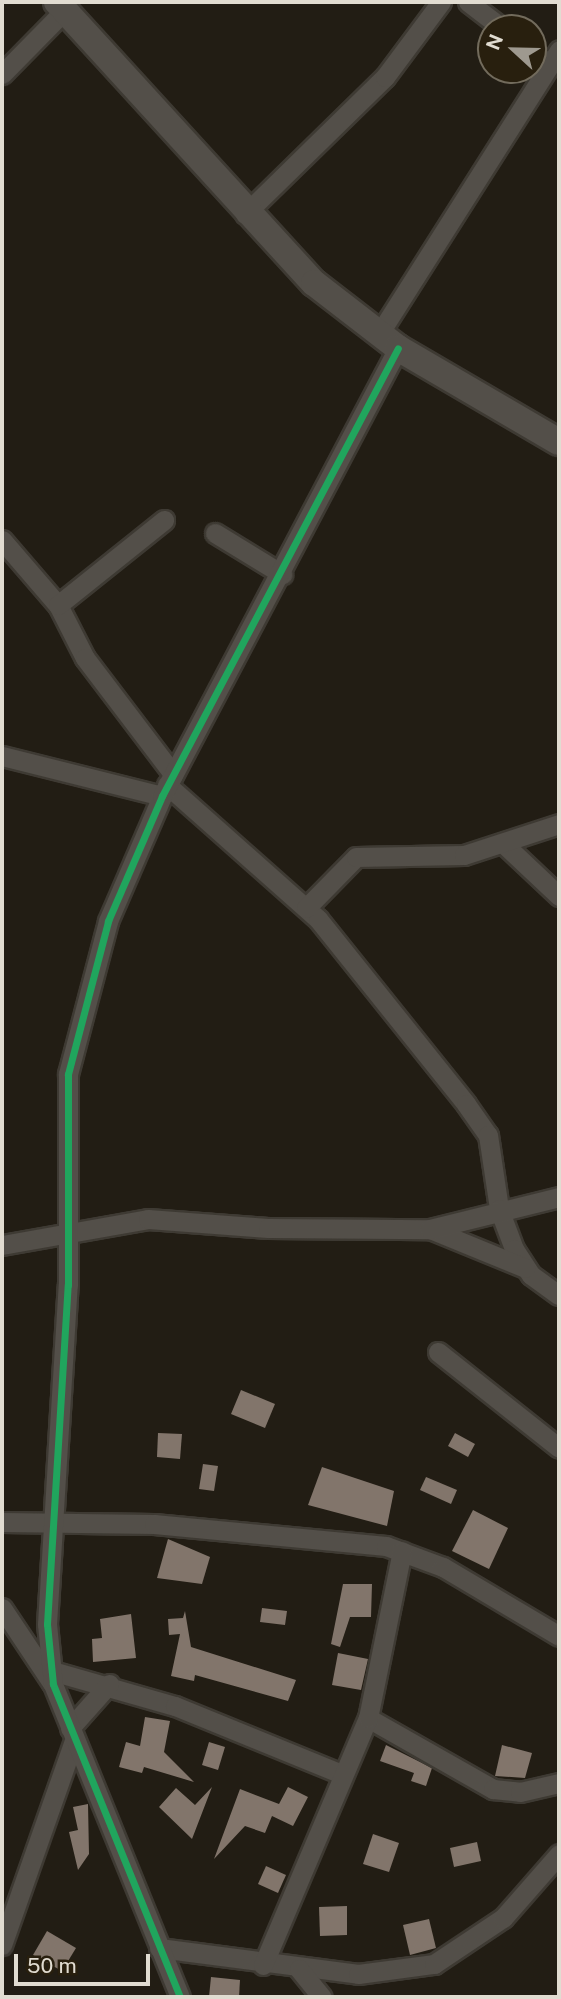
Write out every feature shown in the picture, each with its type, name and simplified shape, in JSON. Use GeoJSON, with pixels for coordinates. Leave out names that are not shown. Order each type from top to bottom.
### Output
{"type":"FeatureCollection","features":[{"type":"Feature","properties":{"kind":"street"},"geometry":{"type":"LineString","coordinates":[[245,214],[385,76],[441,2]]}},
{"type":"Feature","properties":{"kind":"street"},"geometry":{"type":"LineString","coordinates":[[468,2],[484,14]]}},
{"type":"Feature","properties":{"kind":"street"},"geometry":{"type":"LineString","coordinates":[[2,74],[61,6],[245,214],[314,283],[389,341],[559,442]]}},
{"type":"Feature","properties":{"kind":"street"},"geometry":{"type":"LineString","coordinates":[[52,1678],[49,1525],[67,1235],[73,1044],[108,921],[167,785],[282,574],[389,341],[531,84]]}},
{"type":"Feature","properties":{"kind":"street"},"geometry":{"type":"LineString","coordinates":[[58,605],[164,520]]}},
{"type":"Feature","properties":{"kind":"street"},"geometry":{"type":"LineString","coordinates":[[215,533],[282,574]]}},
{"type":"Feature","properties":{"kind":"street"},"geometry":{"type":"LineString","coordinates":[[2,540],[58,605],[85,657],[167,785],[306,908],[488,1135],[499,1209],[525,1268]]}},
{"type":"Feature","properties":{"kind":"street"},"geometry":{"type":"LineString","coordinates":[[2,756],[167,785]]}},
{"type":"Feature","properties":{"kind":"street"},"geometry":{"type":"LineString","coordinates":[[306,908],[356,857],[464,855],[506,846],[559,824]]}},
{"type":"Feature","properties":{"kind":"street"},"geometry":{"type":"LineString","coordinates":[[506,846],[559,896]]}},
{"type":"Feature","properties":{"kind":"street"},"geometry":{"type":"LineString","coordinates":[[2,1245],[148,1219],[268,1228],[430,1229],[499,1209],[559,1196]]}},
{"type":"Feature","properties":{"kind":"street"},"geometry":{"type":"LineString","coordinates":[[430,1229],[525,1268],[559,1295]]}},
{"type":"Feature","properties":{"kind":"street"},"geometry":{"type":"LineString","coordinates":[[438,1352],[559,1448]]}},
{"type":"Feature","properties":{"kind":"street"},"geometry":{"type":"LineString","coordinates":[[2,1522],[49,1525],[154,1524],[402,1551],[443,1567],[559,1636]]}},
{"type":"Feature","properties":{"kind":"street"},"geometry":{"type":"LineString","coordinates":[[263,1965],[368,1717],[402,1551]]}},
{"type":"Feature","properties":{"kind":"street"},"geometry":{"type":"LineString","coordinates":[[2,1608],[52,1678],[72,1734],[180,1997]]}},
{"type":"Feature","properties":{"kind":"street"},"geometry":{"type":"LineString","coordinates":[[52,1678],[109,1684],[342,1774]]}},
{"type":"Feature","properties":{"kind":"street"},"geometry":{"type":"LineString","coordinates":[[2,1945],[72,1734],[109,1684]]}},
{"type":"Feature","properties":{"kind":"street"},"geometry":{"type":"LineString","coordinates":[[368,1717],[493,1789],[520,1792],[559,1783]]}},
{"type":"Feature","properties":{"kind":"street"},"geometry":{"type":"LineString","coordinates":[[159,1948],[263,1965],[358,1974],[434,1964],[503,1918],[559,1854]]}},
{"type":"Feature","properties":{"kind":"street"},"geometry":{"type":"LineString","coordinates":[[299,1969],[322,1997]]}},
{"type":"Feature","properties":{"kind":"building"},"geometry":{"type":"Polygon","coordinates":[[[241,1390],[275,1404],[265,1428],[231,1414],[241,1390]]]}},
{"type":"Feature","properties":{"kind":"building"},"geometry":{"type":"Polygon","coordinates":[[[158,1433],[182,1434],[180,1459],[157,1457],[158,1433]]]}},
{"type":"Feature","properties":{"kind":"building"},"geometry":{"type":"Polygon","coordinates":[[[455,1433],[475,1444],[468,1457],[448,1446],[455,1433]]]}},
{"type":"Feature","properties":{"kind":"building"},"geometry":{"type":"Polygon","coordinates":[[[203,1464],[218,1466],[214,1491],[199,1489],[203,1464]]]}},
{"type":"Feature","properties":{"kind":"building"},"geometry":{"type":"Polygon","coordinates":[[[322,1467],[394,1491],[387,1526],[308,1505],[322,1467]]]}},
{"type":"Feature","properties":{"kind":"building"},"geometry":{"type":"Polygon","coordinates":[[[426,1477],[457,1490],[451,1504],[420,1490],[426,1477]]]}},
{"type":"Feature","properties":{"kind":"building"},"geometry":{"type":"Polygon","coordinates":[[[473,1510],[508,1528],[489,1569],[452,1551],[473,1510]]]}},
{"type":"Feature","properties":{"kind":"building"},"geometry":{"type":"Polygon","coordinates":[[[168,1539],[210,1557],[202,1584],[157,1578],[168,1539]]]}},
{"type":"Feature","properties":{"kind":"building"},"geometry":{"type":"Polygon","coordinates":[[[343,1584],[372,1584],[371,1617],[350,1617],[340,1647],[331,1644],[343,1584]]]}},
{"type":"Feature","properties":{"kind":"building"},"geometry":{"type":"Polygon","coordinates":[[[262,1608],[287,1611],[285,1625],[260,1622],[262,1608]]]}},
{"type":"Feature","properties":{"kind":"building"},"geometry":{"type":"Polygon","coordinates":[[[185,1611],[191,1647],[296,1680],[288,1701],[195,1675],[194,1681],[171,1676],[180,1634],[169,1635],[168,1619],[183,1618],[185,1611]]]}},
{"type":"Feature","properties":{"kind":"building"},"geometry":{"type":"Polygon","coordinates":[[[131,1614],[136,1658],[93,1662],[92,1639],[102,1638],[100,1619],[131,1614]]]}},
{"type":"Feature","properties":{"kind":"building"},"geometry":{"type":"Polygon","coordinates":[[[338,1653],[368,1659],[361,1690],[332,1685],[338,1653]]]}},
{"type":"Feature","properties":{"kind":"building"},"geometry":{"type":"Polygon","coordinates":[[[145,1717],[170,1721],[164,1752],[194,1782],[144,1767],[142,1773],[119,1767],[126,1742],[140,1746],[145,1717]]]}},
{"type":"Feature","properties":{"kind":"building"},"geometry":{"type":"Polygon","coordinates":[[[209,1742],[225,1747],[218,1770],[202,1765],[209,1742]]]}},
{"type":"Feature","properties":{"kind":"building"},"geometry":{"type":"Polygon","coordinates":[[[386,1745],[432,1768],[426,1786],[411,1781],[414,1773],[380,1761],[386,1745]]]}},
{"type":"Feature","properties":{"kind":"building"},"geometry":{"type":"Polygon","coordinates":[[[502,1745],[532,1753],[525,1778],[495,1776],[502,1745]]]}},
{"type":"Feature","properties":{"kind":"building"},"geometry":{"type":"Polygon","coordinates":[[[212,1787],[192,1839],[159,1807],[176,1788],[195,1805],[212,1787]]]}},
{"type":"Feature","properties":{"kind":"building"},"geometry":{"type":"Polygon","coordinates":[[[288,1787],[308,1797],[293,1826],[272,1816],[265,1833],[245,1826],[214,1859],[240,1789],[279,1804],[288,1787]]]}},
{"type":"Feature","properties":{"kind":"building"},"geometry":{"type":"Polygon","coordinates":[[[88,1804],[89,1854],[78,1870],[69,1832],[78,1830],[73,1807],[88,1804]]]}},
{"type":"Feature","properties":{"kind":"building"},"geometry":{"type":"Polygon","coordinates":[[[373,1834],[399,1843],[389,1872],[363,1864],[373,1834]]]}},
{"type":"Feature","properties":{"kind":"building"},"geometry":{"type":"Polygon","coordinates":[[[477,1842],[481,1861],[454,1867],[450,1848],[477,1842]]]}},
{"type":"Feature","properties":{"kind":"building"},"geometry":{"type":"Polygon","coordinates":[[[266,1866],[286,1875],[278,1893],[258,1884],[266,1866]]]}},
{"type":"Feature","properties":{"kind":"building"},"geometry":{"type":"Polygon","coordinates":[[[347,1906],[347,1935],[320,1936],[319,1907],[347,1906]]]}},
{"type":"Feature","properties":{"kind":"building"},"geometry":{"type":"Polygon","coordinates":[[[429,1919],[436,1948],[410,1955],[403,1925],[429,1919]]]}},
{"type":"Feature","properties":{"kind":"building"},"geometry":{"type":"Polygon","coordinates":[[[47,1931],[76,1948],[62,1971],[33,1955],[47,1931]]]}},
{"type":"Feature","properties":{"kind":"building"},"geometry":{"type":"Polygon","coordinates":[[[211,1977],[240,1980],[239,1997],[209,1997],[211,1977]]]}},
{"type":"Feature","properties":{"kind":"cycle path"},"geometry":{"type":"LineString","coordinates":[[180,1997],[53,1684],[47,1624],[68,1285],[68,1074],[108,921],[162,796],[398,348]]}}]}
